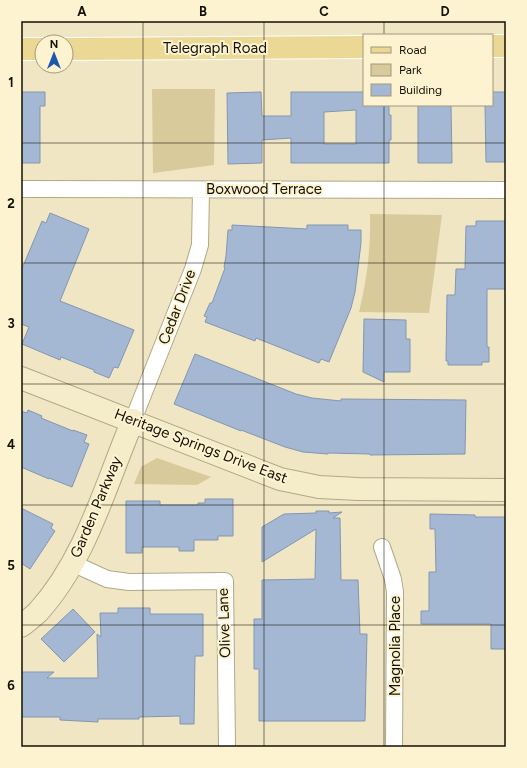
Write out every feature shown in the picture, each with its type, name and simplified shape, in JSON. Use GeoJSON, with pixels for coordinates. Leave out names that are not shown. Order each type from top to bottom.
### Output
{"type":"FeatureCollection","features":[{"type":"Feature","properties":{"kind":"main road"},"geometry":{"type":"LineString","coordinates":[[493,46],[506,46]]}},
{"type":"Feature","properties":{"kind":"main road","name":"Telegraph Road"},"geometry":{"type":"LineString","coordinates":[[74,49],[363,47]]}},
{"type":"Feature","properties":{"kind":"main road"},"geometry":{"type":"LineString","coordinates":[[21,49],[34,49]]}},
{"type":"Feature","properties":{"kind":"street","name":"Boxwood Terrace"},"geometry":{"type":"LineString","coordinates":[[21,189],[506,190]]}},
{"type":"Feature","properties":{"kind":"street","name":"Cedar Drive"},"geometry":{"type":"LineString","coordinates":[[133,420],[193,269],[200,245],[201,190]]}},
{"type":"Feature","properties":{"kind":"street","name":"Heritage Springs Drive East"},"geometry":{"type":"LineString","coordinates":[[21,378],[133,420],[280,479],[319,487],[358,489],[506,490]]}},
{"type":"Feature","properties":{"kind":"street","name":"Garden Parkway"},"geometry":{"type":"LineString","coordinates":[[21,626],[37,613],[64,578],[84,541],[133,420]]}},
{"type":"Feature","properties":{"kind":"street","name":"Magnolia Place"},"geometry":{"type":"LineString","coordinates":[[382,546],[393,579],[395,592],[394,747]]}},
{"type":"Feature","properties":{"kind":"street","name":"Olive Lane"},"geometry":{"type":"LineString","coordinates":[[72,563],[108,579],[129,582],[225,581],[227,747]]}},
{"type":"Feature","properties":{"kind":"green space"},"geometry":{"type":"Polygon","coordinates":[[[152,89],[215,89],[214,165],[153,173],[152,89]]]}},
{"type":"Feature","properties":{"kind":"green space"},"geometry":{"type":"Polygon","coordinates":[[[370,214],[442,215],[429,313],[359,312],[368,263],[370,214]]]}},
{"type":"Feature","properties":{"kind":"green space"},"geometry":{"type":"Polygon","coordinates":[[[157,458],[211,477],[197,485],[134,484],[141,467],[157,458]]]}},
{"type":"Feature","properties":{"kind":"building"},"geometry":{"type":"Polygon","coordinates":[[[21,92],[45,92],[45,106],[40,106],[40,163],[21,163],[21,92]]]}},
{"type":"Feature","properties":{"kind":"building"},"geometry":{"type":"Polygon","coordinates":[[[261,92],[262,116],[291,116],[291,92],[363,92],[363,106],[389,106],[389,115],[391,115],[391,140],[389,140],[389,163],[291,163],[291,138],[262,140],[262,163],[228,164],[227,93],[261,92]],[[356,110],[324,112],[324,144],[356,144],[356,110]]]}},
{"type":"Feature","properties":{"kind":"building"},"geometry":{"type":"Polygon","coordinates":[[[493,92],[506,92],[506,162],[486,162],[485,106],[493,106],[493,92]]]}},
{"type":"Feature","properties":{"kind":"building"},"geometry":{"type":"Polygon","coordinates":[[[418,106],[451,106],[452,163],[418,163],[418,106]]]}},
{"type":"Feature","properties":{"kind":"building"},"geometry":{"type":"Polygon","coordinates":[[[50,213],[89,229],[60,301],[134,330],[118,368],[114,367],[109,378],[94,372],[94,370],[61,357],[60,360],[22,344],[29,327],[21,324],[21,271],[42,221],[46,223],[50,213]]]}},
{"type":"Feature","properties":{"kind":"building"},"geometry":{"type":"Polygon","coordinates":[[[476,221],[506,221],[506,289],[487,289],[487,347],[489,347],[489,362],[482,362],[482,365],[448,365],[448,361],[446,361],[447,295],[455,295],[456,269],[465,269],[466,226],[476,226],[476,221]]]}},
{"type":"Feature","properties":{"kind":"building"},"geometry":{"type":"Polygon","coordinates":[[[232,225],[307,229],[307,225],[348,225],[348,230],[361,230],[361,243],[355,292],[351,308],[329,362],[321,359],[319,363],[256,338],[255,341],[205,322],[207,317],[204,316],[210,303],[212,303],[225,268],[228,230],[232,230],[232,225]]]}},
{"type":"Feature","properties":{"kind":"building"},"geometry":{"type":"Polygon","coordinates":[[[364,319],[406,320],[406,339],[410,339],[410,372],[384,372],[384,382],[363,372],[364,319]]]}},
{"type":"Feature","properties":{"kind":"building"},"geometry":{"type":"Polygon","coordinates":[[[195,354],[296,394],[312,398],[341,401],[341,399],[466,400],[465,454],[370,455],[303,452],[241,431],[174,404],[195,354]]]}},
{"type":"Feature","properties":{"kind":"building"},"geometry":{"type":"Polygon","coordinates":[[[28,410],[42,416],[41,418],[87,435],[84,442],[89,444],[72,487],[21,467],[21,411],[27,413],[28,410]]]}},
{"type":"Feature","properties":{"kind":"building"},"geometry":{"type":"Polygon","coordinates":[[[205,499],[233,499],[233,536],[218,536],[218,540],[194,540],[194,551],[179,551],[179,547],[142,547],[142,553],[126,553],[126,501],[160,501],[160,505],[198,505],[198,503],[205,503],[205,499]]]}},
{"type":"Feature","properties":{"kind":"building"},"geometry":{"type":"Polygon","coordinates":[[[21,508],[53,524],[51,528],[55,531],[30,569],[21,563],[21,508]]]}},
{"type":"Feature","properties":{"kind":"building"},"geometry":{"type":"Polygon","coordinates":[[[316,511],[329,511],[329,513],[342,512],[333,518],[340,518],[341,580],[358,580],[360,634],[367,634],[365,721],[259,721],[259,669],[254,669],[254,619],[262,619],[262,580],[315,579],[316,529],[262,562],[262,527],[284,514],[316,513],[316,511]]]}},
{"type":"Feature","properties":{"kind":"building"},"geometry":{"type":"Polygon","coordinates":[[[430,514],[475,515],[475,517],[506,517],[506,649],[491,649],[491,624],[421,624],[421,611],[429,611],[429,572],[436,572],[435,529],[430,529],[430,514]]]}},
{"type":"Feature","properties":{"kind":"building"},"geometry":{"type":"Polygon","coordinates":[[[118,608],[150,608],[150,614],[203,614],[203,656],[195,656],[194,724],[180,724],[180,716],[139,717],[139,719],[98,719],[98,722],[60,720],[60,717],[21,717],[21,672],[54,672],[47,678],[98,678],[97,634],[101,637],[100,613],[118,613],[118,608]]]}},
{"type":"Feature","properties":{"kind":"building"},"geometry":{"type":"Polygon","coordinates":[[[73,609],[95,632],[64,662],[41,639],[73,609]]]}}]}
